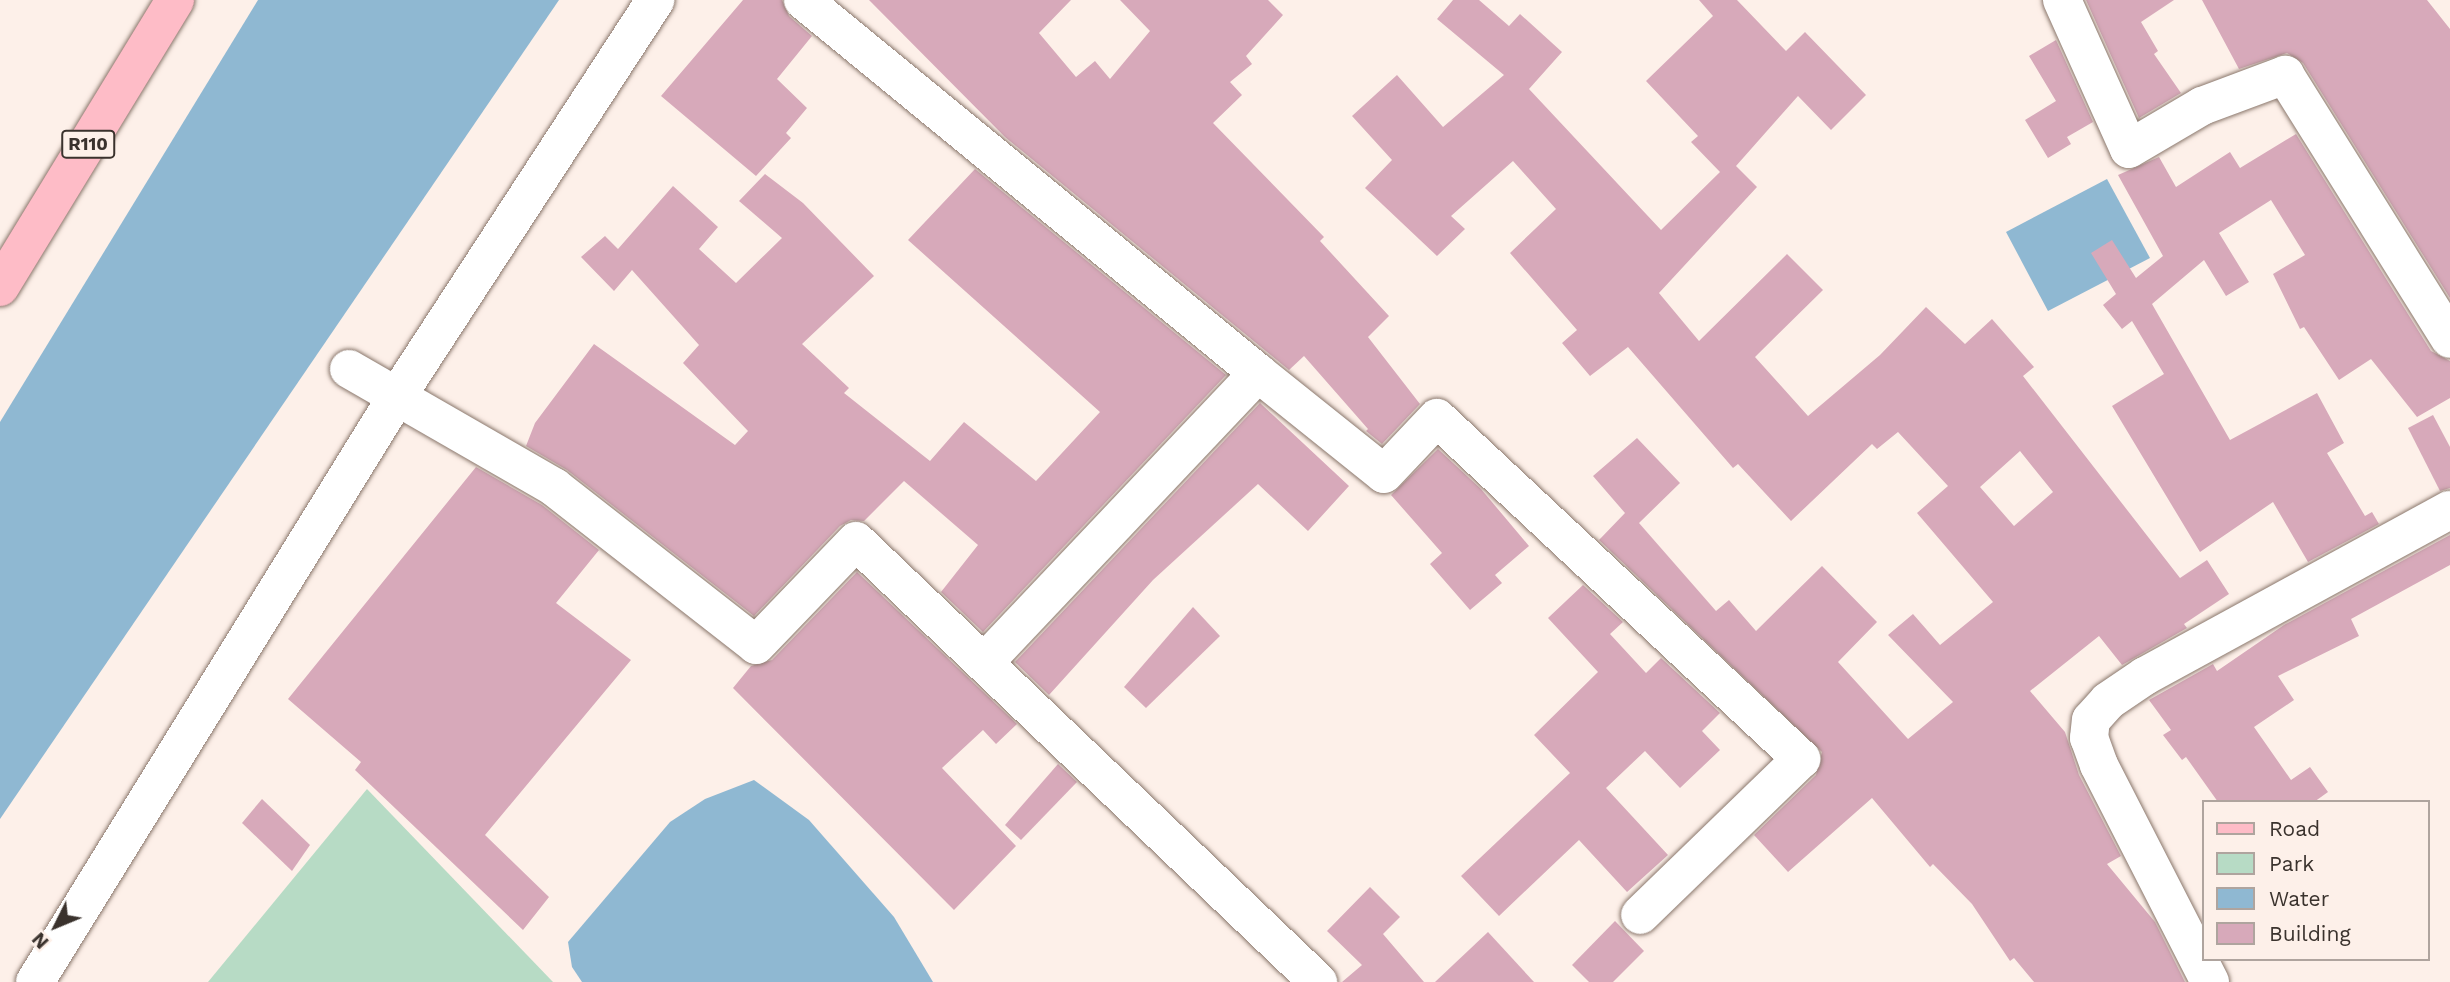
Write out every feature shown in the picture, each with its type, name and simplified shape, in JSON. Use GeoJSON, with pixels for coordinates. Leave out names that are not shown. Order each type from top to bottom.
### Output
{"type":"FeatureCollection","features":[{"type":"Feature","properties":{"kind":"main road","name":"R110"},"geometry":{"type":"LineString","coordinates":[[0,287],[175,0]]}},
{"type":"Feature","properties":{"kind":"street"},"geometry":{"type":"LineString","coordinates":[[35,982],[396,398],[655,0]]}},
{"type":"Feature","properties":{"kind":"street"},"geometry":{"type":"LineString","coordinates":[[803,0],[1384,474],[1437,418],[1801,759],[1640,915]]}},
{"type":"Feature","properties":{"kind":"street"},"geometry":{"type":"LineString","coordinates":[[2062,0],[2129,149],[2202,106],[2285,75],[2450,339]]}},
{"type":"Feature","properties":{"kind":"street"},"geometry":{"type":"LineString","coordinates":[[349,369],[396,398],[492,447],[554,486],[756,645],[856,541],[1318,982]]}},
{"type":"Feature","properties":{"kind":"street"},"geometry":{"type":"LineString","coordinates":[[985,662],[1258,373]]}},
{"type":"Feature","properties":{"kind":"street"},"geometry":{"type":"LineString","coordinates":[[2210,982],[2099,765],[2090,738],[2091,720],[2108,701],[2145,676],[2450,510]]}},
{"type":"Feature","properties":{"kind":"green space"},"geometry":{"type":"Polygon","coordinates":[[[367,789],[553,982],[208,982],[367,789]]]}},
{"type":"Feature","properties":{"kind":"water"},"geometry":{"type":"Polygon","coordinates":[[[258,0],[559,0],[0,819],[0,422],[258,0]]]}},
{"type":"Feature","properties":{"kind":"water"},"geometry":{"type":"Polygon","coordinates":[[[2107,179],[2150,258],[2048,311],[2006,232],[2107,179]]]}},
{"type":"Feature","properties":{"kind":"water"},"geometry":{"type":"Polygon","coordinates":[[[754,780],[809,820],[894,917],[933,982],[582,982],[572,967],[568,942],[670,822],[705,799],[754,780]]]}},
{"type":"Feature","properties":{"kind":"building"},"geometry":{"type":"Polygon","coordinates":[[[743,0],[782,0],[789,16],[812,36],[777,79],[807,108],[786,133],[791,138],[756,176],[661,96],[743,0]]]}},
{"type":"Feature","properties":{"kind":"building"},"geometry":{"type":"Polygon","coordinates":[[[869,0],[1071,0],[1039,33],[1076,77],[1095,61],[1110,79],[1150,31],[1120,0],[1268,0],[1283,15],[1246,56],[1252,64],[1230,82],[1242,95],[1213,123],[1324,237],[1320,241],[1389,316],[1368,337],[1420,404],[1382,444],[1366,431],[1368,429],[1304,356],[1289,370],[1005,137],[869,0]]]}},
{"type":"Feature","properties":{"kind":"building"},"geometry":{"type":"Polygon","coordinates":[[[1453,0],[1479,0],[1509,26],[1520,14],[1562,52],[1529,89],[1661,230],[1720,172],[1691,142],[1698,136],[1646,81],[1713,16],[1699,0],[1737,0],[1786,51],[1805,32],[1866,95],[1831,130],[1798,96],[1736,166],[1757,187],[1659,293],[1699,341],[1787,254],[1823,290],[1755,357],[1808,416],[1880,355],[1926,307],[1965,344],[1992,319],[2034,367],[2023,376],[2180,578],[2207,560],[2229,594],[2184,624],[2187,628],[2122,665],[2099,636],[2030,691],[2065,732],[2079,775],[2121,856],[2107,864],[2155,922],[2185,982],[2034,982],[2014,958],[2010,961],[1972,904],[1933,864],[1930,867],[1872,798],[1788,872],[1754,835],[1816,775],[1822,752],[1599,540],[1625,513],[1593,476],[1637,438],[1680,483],[1639,523],[1716,611],[1729,600],[1756,631],[1822,566],[1877,622],[1838,662],[1908,739],[1953,702],[1888,635],[1913,614],[1940,645],[1993,602],[1917,513],[1948,486],[1898,432],[1877,449],[1872,444],[1791,521],[1738,464],[1733,468],[1628,347],[1590,376],[1562,343],[1577,330],[1510,253],[1556,209],[1513,161],[1451,216],[1465,229],[1437,256],[1365,188],[1392,160],[1352,116],[1397,75],[1443,127],[1504,75],[1437,19],[1453,0]],[[2020,451],[1980,487],[2014,526],[2053,492],[2020,451]]]}},
{"type":"Feature","properties":{"kind":"building"},"geometry":{"type":"Polygon","coordinates":[[[2086,0],[2174,0],[2141,22],[2158,51],[2154,54],[2181,93],[2139,118],[2086,0]]]}},
{"type":"Feature","properties":{"kind":"building"},"geometry":{"type":"Polygon","coordinates":[[[2202,0],[2427,0],[2450,29],[2450,298],[2303,63],[2287,53],[2239,69],[2202,0]]]}},
{"type":"Feature","properties":{"kind":"building"},"geometry":{"type":"Polygon","coordinates":[[[2056,40],[2093,122],[2067,137],[2071,144],[2048,158],[2025,120],[2056,101],[2029,56],[2056,40]]]}},
{"type":"Feature","properties":{"kind":"building"},"geometry":{"type":"Polygon","coordinates":[[[2296,134],[2431,351],[2450,361],[2450,398],[2417,417],[2371,359],[2339,380],[2304,327],[2300,329],[2273,274],[2305,255],[2271,200],[2219,233],[2249,282],[2226,296],[2204,260],[2152,304],[2230,440],[2317,393],[2344,443],[2327,453],[2365,516],[2372,512],[2379,524],[2308,562],[2273,502],[2200,552],[2112,406],[2164,374],[2132,321],[2122,329],[2103,305],[2116,294],[2091,253],[2112,240],[2136,278],[2163,256],[2118,175],[2159,157],[2176,187],[2230,152],[2240,168],[2296,134]]]}},
{"type":"Feature","properties":{"kind":"building"},"geometry":{"type":"Polygon","coordinates":[[[975,169],[1226,375],[983,632],[941,592],[978,545],[904,481],[864,521],[851,520],[840,526],[754,616],[567,470],[526,446],[535,423],[594,344],[735,445],[748,431],[683,363],[699,345],[632,270],[614,291],[581,257],[605,236],[618,249],[673,186],[718,227],[699,249],[736,283],[782,238],[739,201],[765,174],[803,203],[874,276],[802,344],[849,388],[844,393],[930,461],[964,422],[1036,481],[1100,412],[908,240],[975,169]]]}},
{"type":"Feature","properties":{"kind":"building"},"geometry":{"type":"Polygon","coordinates":[[[1260,403],[1349,486],[1308,531],[1258,484],[1153,580],[1049,695],[1015,662],[1260,403]]]}},
{"type":"Feature","properties":{"kind":"building"},"geometry":{"type":"Polygon","coordinates":[[[2433,415],[2450,447],[2450,488],[2440,491],[2408,428],[2433,415]]]}},
{"type":"Feature","properties":{"kind":"building"},"geometry":{"type":"Polygon","coordinates":[[[1438,449],[1481,489],[1529,546],[1495,575],[1502,583],[1470,610],[1430,564],[1442,553],[1391,495],[1438,449]]]}},
{"type":"Feature","properties":{"kind":"building"},"geometry":{"type":"Polygon","coordinates":[[[476,467],[542,505],[599,550],[556,603],[631,660],[485,835],[549,897],[523,930],[355,770],[361,762],[288,699],[476,467]]]}},
{"type":"Feature","properties":{"kind":"building"},"geometry":{"type":"Polygon","coordinates":[[[2450,535],[2450,565],[2351,619],[2359,636],[2278,676],[2294,700],[2254,727],[2291,780],[2310,767],[2328,792],[2317,800],[2217,800],[2186,757],[2182,760],[2163,735],[2171,730],[2149,700],[2213,664],[2217,671],[2284,625],[2450,535]]]}},
{"type":"Feature","properties":{"kind":"building"},"geometry":{"type":"Polygon","coordinates":[[[857,572],[1017,724],[996,744],[983,730],[942,768],[1016,846],[954,910],[733,688],[751,666],[772,660],[857,572]]]}},
{"type":"Feature","properties":{"kind":"building"},"geometry":{"type":"Polygon","coordinates":[[[1583,585],[1623,622],[1610,634],[1646,673],[1661,658],[1720,713],[1702,731],[1720,750],[1680,788],[1645,751],[1606,788],[1668,855],[1627,892],[1579,840],[1499,916],[1461,876],[1570,773],[1534,735],[1598,672],[1548,618],[1583,585]]]}},
{"type":"Feature","properties":{"kind":"building"},"geometry":{"type":"Polygon","coordinates":[[[1193,607],[1220,636],[1146,708],[1124,687],[1193,607]]]}},
{"type":"Feature","properties":{"kind":"building"},"geometry":{"type":"Polygon","coordinates":[[[1058,764],[1077,782],[1021,840],[1005,825],[1058,764]]]}},
{"type":"Feature","properties":{"kind":"building"},"geometry":{"type":"Polygon","coordinates":[[[262,799],[310,845],[292,871],[242,823],[262,799]]]}},
{"type":"Feature","properties":{"kind":"building"},"geometry":{"type":"Polygon","coordinates":[[[1370,887],[1400,917],[1383,934],[1424,982],[1342,982],[1362,965],[1327,931],[1370,887]]]}},
{"type":"Feature","properties":{"kind":"building"},"geometry":{"type":"Polygon","coordinates":[[[1615,921],[1644,951],[1613,982],[1589,982],[1572,965],[1615,921]]]}},
{"type":"Feature","properties":{"kind":"building"},"geometry":{"type":"Polygon","coordinates":[[[1488,932],[1534,982],[1435,982],[1488,932]]]}}]}
